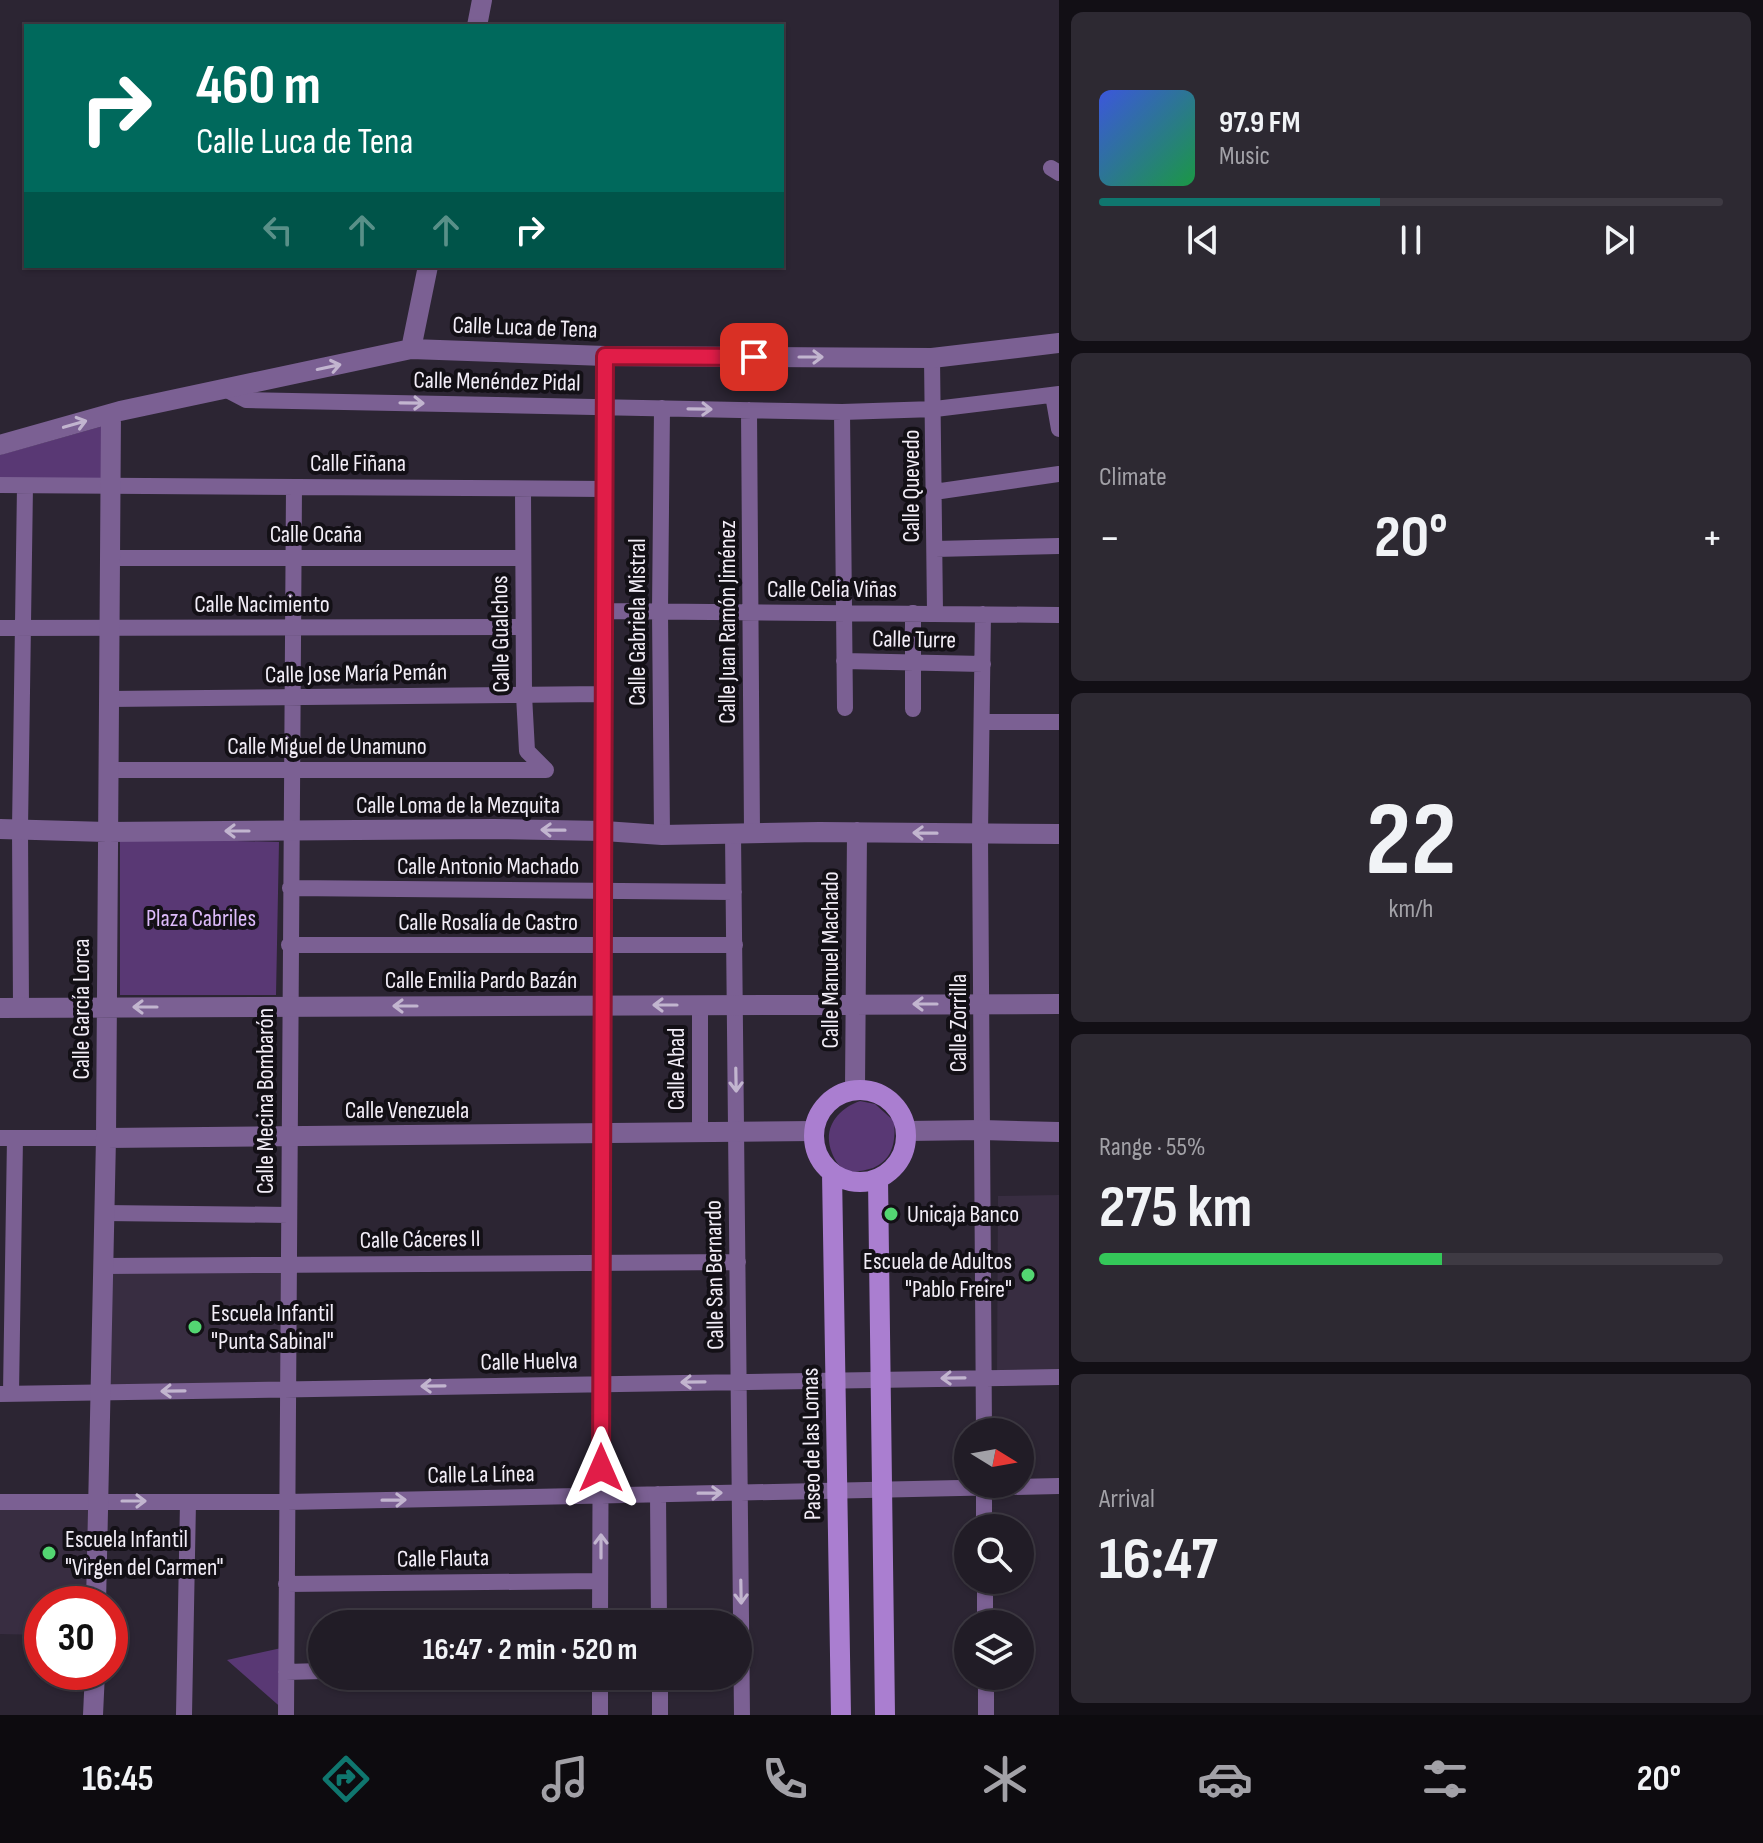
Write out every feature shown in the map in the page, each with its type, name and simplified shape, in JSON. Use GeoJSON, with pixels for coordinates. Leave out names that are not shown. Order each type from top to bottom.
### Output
{"type":"FeatureCollection","features":[{"type":"Feature","properties":{"kind":"main road"},"geometry":{"type":"LineString","coordinates":[[855,1089],[883,1095],[903,1117],[907,1131],[900,1160],[891,1171],[878,1179],[862,1182],[846,1180],[832,1173],[821,1161],[815,1147],[814,1131],[818,1116],[827,1103],[855,1089]]}},
{"type":"Feature","properties":{"kind":"main road","name":"Paseo de las Lomas"},"geometry":{"type":"LineString","coordinates":[[832,1173],[841,1715]]}},
{"type":"Feature","properties":{"kind":"main road"},"geometry":{"type":"LineString","coordinates":[[878,1179],[885,1715]]}},
{"type":"Feature","properties":{"kind":"street"},"geometry":{"type":"LineString","coordinates":[[477,24],[482,0]]}},
{"type":"Feature","properties":{"kind":"street"},"geometry":{"type":"LineString","coordinates":[[411,349],[428,268]]}},
{"type":"Feature","properties":{"kind":"street","name":"Calle Luca de Tena"},"geometry":{"type":"LineString","coordinates":[[0,445],[111,414],[411,349],[605,356],[932,358],[1059,343]]}},
{"type":"Feature","properties":{"kind":"street"},"geometry":{"type":"LineString","coordinates":[[600,1610],[605,356]]}},
{"type":"Feature","properties":{"kind":"street","name":"Calle Quevedo"},"geometry":{"type":"LineString","coordinates":[[932,358],[935,613]]}},
{"type":"Feature","properties":{"kind":"street","name":"Calle Menéndez Pidal"},"geometry":{"type":"LineString","coordinates":[[225,389],[246,400],[842,412],[935,409],[1056,394]]}},
{"type":"Feature","properties":{"kind":"street"},"geometry":{"type":"LineString","coordinates":[[1056,394],[1059,429]]}},
{"type":"Feature","properties":{"kind":"street","name":"Calle Gabriela Mistral"},"geometry":{"type":"LineString","coordinates":[[662,408],[662,835]]}},
{"type":"Feature","properties":{"kind":"street","name":"Calle Juan Ramón Jiménez"},"geometry":{"type":"LineString","coordinates":[[743,834],[751,612],[749,410]]}},
{"type":"Feature","properties":{"kind":"street"},"geometry":{"type":"LineString","coordinates":[[842,412],[845,708]]}},
{"type":"Feature","properties":{"kind":"street","name":"Calle García Lorca"},"geometry":{"type":"LineString","coordinates":[[97,1586],[106,1138],[111,414]]}},
{"type":"Feature","properties":{"kind":"street"},"geometry":{"type":"LineString","coordinates":[[934,492],[1059,474]]}},
{"type":"Feature","properties":{"kind":"street","name":"Calle Fiñana"},"geometry":{"type":"LineString","coordinates":[[0,485],[605,489]]}},
{"type":"Feature","properties":{"kind":"street"},"geometry":{"type":"LineString","coordinates":[[21,1008],[10,829],[23,628],[25,486]]}},
{"type":"Feature","properties":{"kind":"street","name":"Calle Mecina Bombarón"},"geometry":{"type":"LineString","coordinates":[[286,1715],[294,487]]}},
{"type":"Feature","properties":{"kind":"street","name":"Calle Gualchos"},"geometry":{"type":"LineString","coordinates":[[523,489],[527,751],[546,770]]}},
{"type":"Feature","properties":{"kind":"street"},"geometry":{"type":"LineString","coordinates":[[935,549],[1059,546]]}},
{"type":"Feature","properties":{"kind":"street","name":"Calle Ocaña"},"geometry":{"type":"LineString","coordinates":[[110,558],[522,558]]}},
{"type":"Feature","properties":{"kind":"street","name":"Calle Celia Viñas"},"geometry":{"type":"LineString","coordinates":[[605,611],[1059,615]]}},
{"type":"Feature","properties":{"kind":"street"},"geometry":{"type":"LineString","coordinates":[[913,613],[913,709]]}},
{"type":"Feature","properties":{"kind":"street","name":"Calle Zorrilla"},"geometry":{"type":"LineString","coordinates":[[983,614],[980,834],[984,1418]]}},
{"type":"Feature","properties":{"kind":"street","name":"Calle Nacimiento"},"geometry":{"type":"LineString","coordinates":[[0,628],[523,627]]}},
{"type":"Feature","properties":{"kind":"street","name":"Calle Turre"},"geometry":{"type":"LineString","coordinates":[[844,661],[983,664]]}},
{"type":"Feature","properties":{"kind":"street","name":"Calle Jose María Pemán"},"geometry":{"type":"LineString","coordinates":[[109,699],[604,694]]}},
{"type":"Feature","properties":{"kind":"street"},"geometry":{"type":"LineString","coordinates":[[982,722],[1059,722]]}},
{"type":"Feature","properties":{"kind":"street","name":"Calle Miguel de Unamuno"},"geometry":{"type":"LineString","coordinates":[[109,770],[546,770]]}},
{"type":"Feature","properties":{"kind":"street","name":"Calle Loma de la Mezquita"},"geometry":{"type":"LineString","coordinates":[[10,829],[107,832],[604,831],[662,835],[857,832],[1059,834]]}},
{"type":"Feature","properties":{"kind":"street","name":"Calle Manuel Machado"},"geometry":{"type":"LineString","coordinates":[[855,1089],[857,832]]}},
{"type":"Feature","properties":{"kind":"street","name":"Calle San Bernardo"},"geometry":{"type":"LineString","coordinates":[[742,1715],[734,892],[743,834]]}},
{"type":"Feature","properties":{"kind":"street","name":"Calle Antonio Machado"},"geometry":{"type":"LineString","coordinates":[[290,888],[734,892]]}},
{"type":"Feature","properties":{"kind":"street","name":"Calle Rosalía de Castro"},"geometry":{"type":"LineString","coordinates":[[289,945],[735,945]]}},
{"type":"Feature","properties":{"kind":"street","name":"Calle Abad"},"geometry":{"type":"LineString","coordinates":[[700,1004],[700,1133]]}},
{"type":"Feature","properties":{"kind":"street","name":"Calle Emilia Pardo Bazán"},"geometry":{"type":"LineString","coordinates":[[0,1008],[1059,1004]]}},
{"type":"Feature","properties":{"kind":"street","name":"Calle Venezuela"},"geometry":{"type":"LineString","coordinates":[[8,1138],[814,1131]]}},
{"type":"Feature","properties":{"kind":"street"},"geometry":{"type":"LineString","coordinates":[[907,1131],[1059,1132]]}},
{"type":"Feature","properties":{"kind":"street"},"geometry":{"type":"LineString","coordinates":[[6,1394],[8,1138]]}},
{"type":"Feature","properties":{"kind":"street"},"geometry":{"type":"LineString","coordinates":[[104,1213],[289,1215]]}},
{"type":"Feature","properties":{"kind":"street","name":"Calle Cáceres II"},"geometry":{"type":"LineString","coordinates":[[103,1266],[738,1262]]}},
{"type":"Feature","properties":{"kind":"street","name":"Calle Huelva"},"geometry":{"type":"LineString","coordinates":[[6,1394],[1059,1377]]}},
{"type":"Feature","properties":{"kind":"street","name":"Calle La Línea"},"geometry":{"type":"LineString","coordinates":[[1034,1486],[1059,1486]]}},
{"type":"Feature","properties":{"kind":"street","name":"Calle La Línea"},"geometry":{"type":"LineString","coordinates":[[0,1502],[287,1502],[954,1487]]}},
{"type":"Feature","properties":{"kind":"street"},"geometry":{"type":"LineString","coordinates":[[658,1494],[659,1610]]}},
{"type":"Feature","properties":{"kind":"street"},"geometry":{"type":"LineString","coordinates":[[184,1715],[188,1502]]}},
{"type":"Feature","properties":{"kind":"street","name":"Calle Flauta"},"geometry":{"type":"LineString","coordinates":[[286,1584],[600,1581]]}},
{"type":"Feature","properties":{"kind":"street"},"geometry":{"type":"LineString","coordinates":[[286,1672],[308,1671]]}},
{"type":"Feature","properties":{"kind":"street"},"geometry":{"type":"LineString","coordinates":[[93,1715],[94,1690]]}},
{"type":"Feature","properties":{"kind":"street"},"geometry":{"type":"LineString","coordinates":[[600,1690],[600,1715]]}},
{"type":"Feature","properties":{"kind":"street"},"geometry":{"type":"LineString","coordinates":[[660,1690],[660,1715]]}},
{"type":"Feature","properties":{"kind":"street"},"geometry":{"type":"LineString","coordinates":[[986,1690],[986,1715]]}},
{"type":"Feature","properties":{"kind":"shaded area","name":"Escuela de Adultos \"Pablo Freire\""},"geometry":{"type":"Polygon","coordinates":[[[1059,1195],[1059,1371],[997,1371],[998,1196],[1059,1195]]]}},
{"type":"Feature","properties":{"kind":"shaded area","name":"Escuela Infantil \"Punta Sabinal\""},"geometry":{"type":"Polygon","coordinates":[[[288,1264],[288,1389],[99,1392],[103,1266],[288,1264]]]}},
{"type":"Feature","properties":{"kind":"shaded area","name":"Escuela Infantil \"Virgen del Carmen\""},"geometry":{"type":"Polygon","coordinates":[[[99,1501],[97,1586],[24,1586],[24,1635],[0,1634],[0,1502],[99,1501]]]}},
{"type":"Feature","properties":{"kind":"green space"},"geometry":{"type":"Polygon","coordinates":[[[103,426],[103,481],[0,479],[0,455],[103,426]]]}},
{"type":"Feature","properties":{"kind":"green space","name":"Plaza Cabriles"},"geometry":{"type":"Polygon","coordinates":[[[120,838],[279,842],[276,995],[120,995],[120,838]]]}},
{"type":"Feature","properties":{"kind":"green space"},"geometry":{"type":"Polygon","coordinates":[[[860,1101],[875,1104],[894,1121],[894,1143],[880,1165],[851,1172],[836,1161],[832,1153],[830,1128],[838,1115],[860,1101]]]}},
{"type":"Feature","properties":{"kind":"green space"},"geometry":{"type":"Polygon","coordinates":[[[286,1647],[285,1711],[227,1660],[286,1647]]]}},
{"type":"Feature","properties":{"kind":"place","name":"Unicaja Banco"},"geometry":{"type":"Point","coordinates":[891,1214]}},
{"type":"Feature","properties":{"kind":"place","name":"Escuela de Adultos \"Pablo Freire\""},"geometry":{"type":"Point","coordinates":[1028,1275]}},
{"type":"Feature","properties":{"kind":"place","name":"Escuela Infantil \"Punta Sabinal\""},"geometry":{"type":"Point","coordinates":[195,1327]}},
{"type":"Feature","properties":{"kind":"place","name":"Escuela Infantil \"Virgen del Carmen\""},"geometry":{"type":"Point","coordinates":[49,1553]}},
{"type":"Feature","properties":{"kind":"route"},"geometry":{"type":"LineString","coordinates":[[601,1468],[605,356],[754,357]]}}]}
